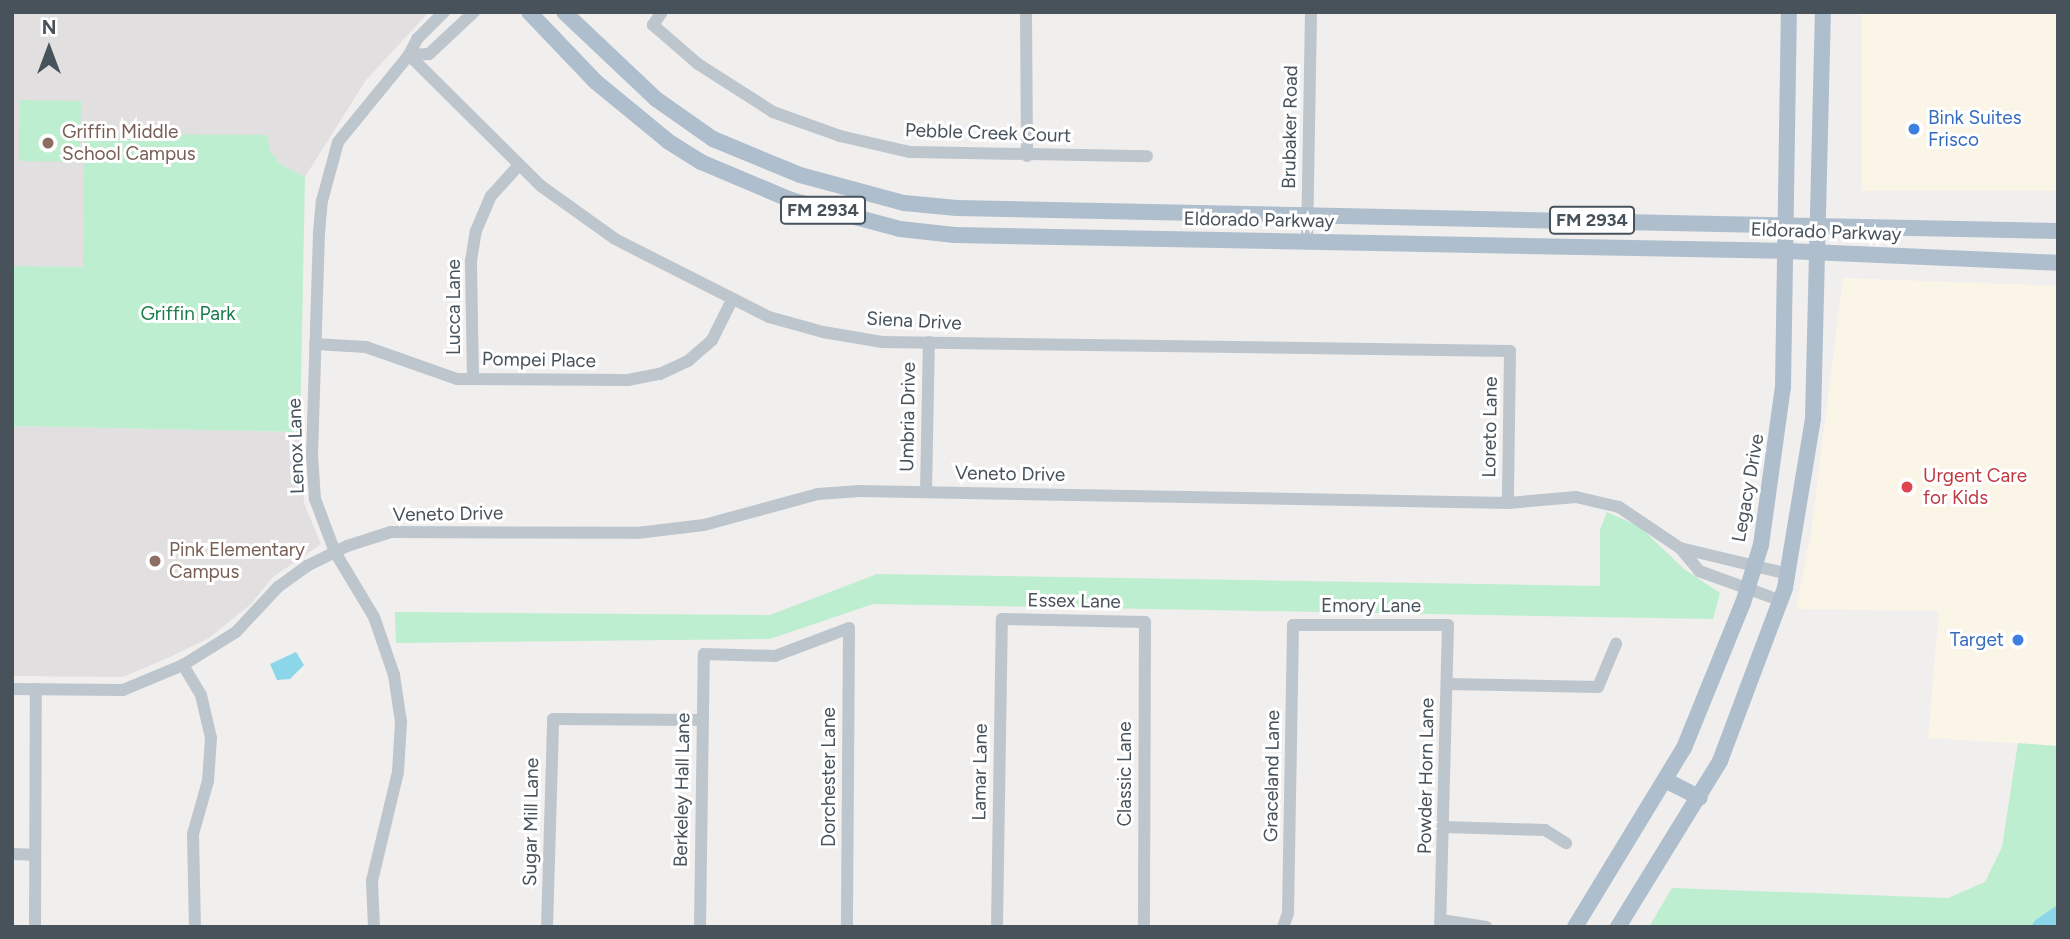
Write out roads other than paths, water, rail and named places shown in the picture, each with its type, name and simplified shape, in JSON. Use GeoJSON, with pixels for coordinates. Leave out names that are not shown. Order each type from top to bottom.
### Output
{"type":"FeatureCollection","features":[{"type":"Feature","properties":{"kind":"main road","name":"Eldorado Parkway"},"geometry":{"type":"LineString","coordinates":[[528,12],[596,82],[668,142],[701,162],[842,215],[955,234],[1787,251],[2058,263]]}},
{"type":"Feature","properties":{"kind":"main road","name":"Eldorado Parkway"},"geometry":{"type":"LineString","coordinates":[[564,12],[614,63],[684,121],[713,139],[849,190],[957,208],[1788,223],[2058,231]]}},
{"type":"Feature","properties":{"kind":"main road","name":"Legacy Drive"},"geometry":{"type":"LineString","coordinates":[[1575,927],[1684,748],[1748,590],[1755,566],[1780,424],[1788,223],[1789,12]]}},
{"type":"Feature","properties":{"kind":"main road"},"geometry":{"type":"LineString","coordinates":[[1618,927],[1700,798],[1720,761],[1782,601],[1813,418],[1823,12]]}},
{"type":"Feature","properties":{"kind":"main road"},"geometry":{"type":"LineString","coordinates":[[1665,780],[1700,798]]}},
{"type":"Feature","properties":{"kind":"street","name":"Lenox Lane"},"geometry":{"type":"LineString","coordinates":[[374,927],[372,881],[398,772],[401,722],[394,675],[374,617],[335,552],[315,499],[315,344],[322,201],[338,142],[410,55],[417,39],[444,12]]}},
{"type":"Feature","properties":{"kind":"street","name":"Lenox Lane"},"geometry":{"type":"LineString","coordinates":[[410,55],[429,54],[474,12]]}},
{"type":"Feature","properties":{"kind":"street","name":"Pebble Creek Court"},"geometry":{"type":"LineString","coordinates":[[662,12],[653,25],[698,64],[773,112],[828,132],[910,152],[1147,156]]}},
{"type":"Feature","properties":{"kind":"street"},"geometry":{"type":"LineString","coordinates":[[1026,12],[1027,156]]}},
{"type":"Feature","properties":{"kind":"street","name":"Brubaker Road"},"geometry":{"type":"LineString","coordinates":[[1307,242],[1311,12]]}},
{"type":"Feature","properties":{"kind":"street","name":"Siena Drive"},"geometry":{"type":"LineString","coordinates":[[410,55],[519,165],[615,239],[769,317],[823,332],[881,341],[1510,351]]}},
{"type":"Feature","properties":{"kind":"street","name":"Lucca Lane"},"geometry":{"type":"LineString","coordinates":[[474,379],[471,261],[476,231],[491,196],[519,165]]}},
{"type":"Feature","properties":{"kind":"street","name":"Pompei Place"},"geometry":{"type":"LineString","coordinates":[[315,344],[366,347],[438,374],[474,379],[628,380],[660,374],[688,361],[712,340],[732,300]]}},
{"type":"Feature","properties":{"kind":"street","name":"Umbria Drive"},"geometry":{"type":"LineString","coordinates":[[926,492],[929,342]]}},
{"type":"Feature","properties":{"kind":"street","name":"Loreto Lane"},"geometry":{"type":"LineString","coordinates":[[1508,503],[1510,351]]}},
{"type":"Feature","properties":{"kind":"street","name":"Veneto Drive"},"geometry":{"type":"LineString","coordinates":[[12,689],[123,690],[183,666],[236,632],[278,587],[335,552],[391,532],[638,533],[704,525],[818,494],[926,492],[1508,503],[1576,497],[1619,507],[1680,548],[1699,571],[1782,601]]}},
{"type":"Feature","properties":{"kind":"street","name":"Veneto Drive"},"geometry":{"type":"LineString","coordinates":[[1680,548],[1788,574]]}},
{"type":"Feature","properties":{"kind":"street","name":"Essex Lane"},"geometry":{"type":"LineString","coordinates":[[1002,619],[1145,622]]}},
{"type":"Feature","properties":{"kind":"street","name":"Lamar Lane"},"geometry":{"type":"LineString","coordinates":[[997,927],[1002,619]]}},
{"type":"Feature","properties":{"kind":"street","name":"Classic Lane"},"geometry":{"type":"LineString","coordinates":[[1144,927],[1145,622]]}},
{"type":"Feature","properties":{"kind":"street","name":"Emory Lane"},"geometry":{"type":"LineString","coordinates":[[1293,625],[1448,625]]}},
{"type":"Feature","properties":{"kind":"street","name":"Graceland Lane"},"geometry":{"type":"LineString","coordinates":[[1283,927],[1288,913],[1293,625]]}},
{"type":"Feature","properties":{"kind":"street","name":"Powder Horn Lane"},"geometry":{"type":"LineString","coordinates":[[1441,923],[1448,625]]}},
{"type":"Feature","properties":{"kind":"street","name":"Berkeley Hall Lane"},"geometry":{"type":"LineString","coordinates":[[700,927],[704,654],[775,656],[849,628]]}},
{"type":"Feature","properties":{"kind":"street","name":"Dorchester Lane"},"geometry":{"type":"LineString","coordinates":[[847,927],[849,628]]}},
{"type":"Feature","properties":{"kind":"street"},"geometry":{"type":"LineString","coordinates":[[1447,684],[1598,687],[1616,644]]}},
{"type":"Feature","properties":{"kind":"street"},"geometry":{"type":"LineString","coordinates":[[183,666],[201,695],[211,738],[208,780],[193,834],[195,927]]}},
{"type":"Feature","properties":{"kind":"street"},"geometry":{"type":"LineString","coordinates":[[35,927],[36,690]]}},
{"type":"Feature","properties":{"kind":"street","name":"Sugar Mill Lane"},"geometry":{"type":"LineString","coordinates":[[547,927],[553,719],[701,720]]}},
{"type":"Feature","properties":{"kind":"street"},"geometry":{"type":"LineString","coordinates":[[1444,827],[1545,830],[1566,843]]}},
{"type":"Feature","properties":{"kind":"street"},"geometry":{"type":"LineString","coordinates":[[12,855],[35,855]]}},
{"type":"Feature","properties":{"kind":"street"},"geometry":{"type":"LineString","coordinates":[[1441,923],[1486,927]]}},
{"type":"Feature","properties":{"kind":"water"},"geometry":{"type":"Polygon","coordinates":[[[296,652],[304,665],[290,679],[277,680],[270,664],[296,652]]]}},
{"type":"Feature","properties":{"kind":"waterway"},"geometry":{"type":"LineString","coordinates":[[2041,927],[2058,915]]}},
{"type":"Feature","properties":{"kind":"place","name":"Bink Suites Frisco"},"geometry":{"type":"Point","coordinates":[1914,129]}},
{"type":"Feature","properties":{"kind":"place","name":"Griffin Middle School Campus"},"geometry":{"type":"Point","coordinates":[48,143]}},
{"type":"Feature","properties":{"kind":"place","name":"Urgent Care for Kids"},"geometry":{"type":"Point","coordinates":[1907,487]}},
{"type":"Feature","properties":{"kind":"place","name":"Pink Elementary Campus"},"geometry":{"type":"Point","coordinates":[155,561]}},
{"type":"Feature","properties":{"kind":"place","name":"Target"},"geometry":{"type":"Point","coordinates":[2018,640]}},
{"type":"Feature","properties":{"kind":"park label","name":"Griffin Park"},"geometry":{"type":"Point","coordinates":[188,314]}}]}
